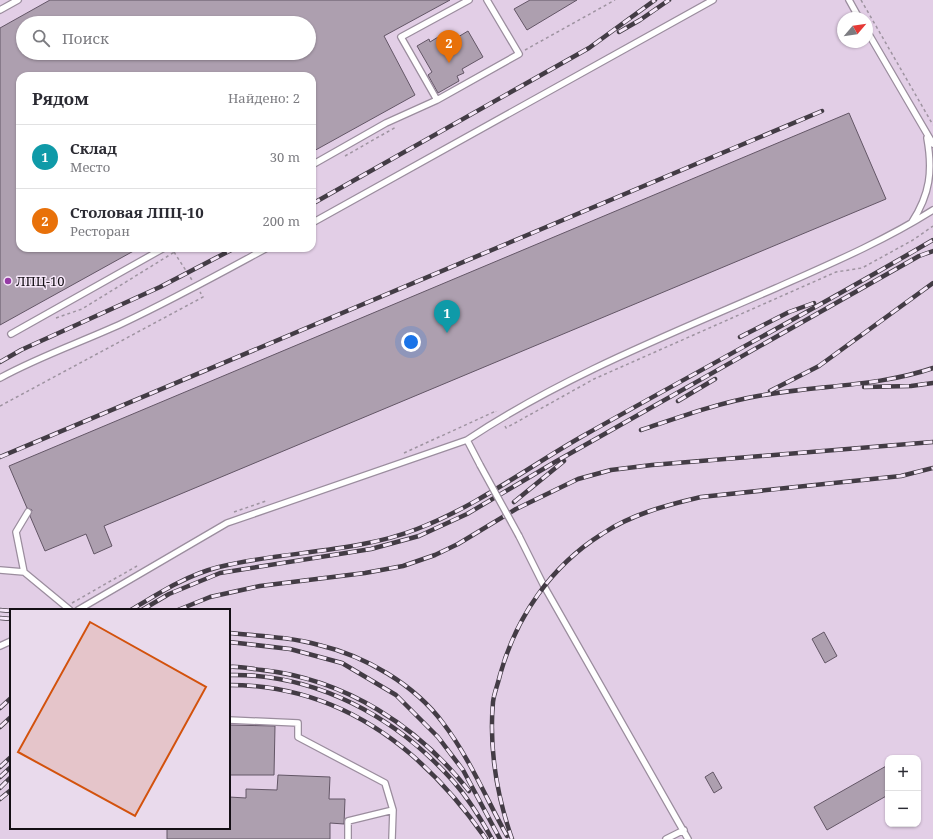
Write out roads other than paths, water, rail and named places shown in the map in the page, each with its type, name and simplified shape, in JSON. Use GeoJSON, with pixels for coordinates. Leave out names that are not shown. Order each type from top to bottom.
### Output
{"type":"FeatureCollection","features":[{"type":"Feature","properties":{"kind":"lane"},"geometry":{"type":"LineString","coordinates":[[0,10],[18,0]]}},
{"type":"Feature","properties":{"kind":"lane"},"geometry":{"type":"LineString","coordinates":[[437,100],[401,37],[469,0]]}},
{"type":"Feature","properties":{"kind":"lane"},"geometry":{"type":"LineString","coordinates":[[316,163],[386,123],[437,100],[519,54],[487,0]]}},
{"type":"Feature","properties":{"kind":"lane"},"geometry":{"type":"LineString","coordinates":[[316,221],[713,0]]}},
{"type":"Feature","properties":{"kind":"lane"},"geometry":{"type":"LineString","coordinates":[[849,0],[856,12]]}},
{"type":"Feature","properties":{"kind":"lane"},"geometry":{"type":"LineString","coordinates":[[873,41],[933,144]]}},
{"type":"Feature","properties":{"kind":"lane"},"geometry":{"type":"LineString","coordinates":[[911,224],[921,207],[930,182],[932,155],[926,134]]}},
{"type":"Feature","properties":{"kind":"lane"},"geometry":{"type":"LineString","coordinates":[[80,609],[227,523],[467,440],[539,396],[593,368],[798,278],[878,241],[911,224],[933,210]]}},
{"type":"Feature","properties":{"kind":"lane"},"geometry":{"type":"LineString","coordinates":[[11,334],[157,252]]}},
{"type":"Feature","properties":{"kind":"lane"},"geometry":{"type":"LineString","coordinates":[[0,378],[29,362],[122,323],[197,287],[260,252]]}},
{"type":"Feature","properties":{"kind":"lane"},"geometry":{"type":"LineString","coordinates":[[467,440],[519,536],[544,586],[688,839]]}},
{"type":"Feature","properties":{"kind":"lane"},"geometry":{"type":"LineString","coordinates":[[24,572],[16,532],[28,512]]}},
{"type":"Feature","properties":{"kind":"lane"},"geometry":{"type":"LineString","coordinates":[[0,570],[24,572],[69,609]]}},
{"type":"Feature","properties":{"kind":"lane"},"geometry":{"type":"LineString","coordinates":[[0,646],[10,641]]}},
{"type":"Feature","properties":{"kind":"lane"},"geometry":{"type":"LineString","coordinates":[[230,720],[298,723],[298,736],[385,783],[393,810],[392,839]]}},
{"type":"Feature","properties":{"kind":"lane"},"geometry":{"type":"LineString","coordinates":[[348,839],[348,822],[393,810]]}},
{"type":"Feature","properties":{"kind":"lane"},"geometry":{"type":"LineString","coordinates":[[666,839],[684,830]]}},
{"type":"Feature","properties":{"kind":"railway"},"geometry":{"type":"LineString","coordinates":[[316,202],[589,48],[655,0]]}},
{"type":"Feature","properties":{"kind":"railway"},"geometry":{"type":"LineString","coordinates":[[619,32],[640,20],[669,0]]}},
{"type":"Feature","properties":{"kind":"railway"},"geometry":{"type":"LineString","coordinates":[[0,457],[822,111]]}},
{"type":"Feature","properties":{"kind":"railway"},"geometry":{"type":"LineString","coordinates":[[133,609],[174,585],[207,570],[243,562],[369,543],[394,537],[417,529],[460,510],[581,437],[933,240]]}},
{"type":"Feature","properties":{"kind":"railway"},"geometry":{"type":"LineString","coordinates":[[144,609],[169,594],[220,573],[371,549],[419,536],[467,514],[555,462],[919,256],[933,251]]}},
{"type":"Feature","properties":{"kind":"railway"},"geometry":{"type":"LineString","coordinates":[[0,362],[21,350],[160,287],[227,252]]}},
{"type":"Feature","properties":{"kind":"railway"},"geometry":{"type":"LineString","coordinates":[[770,391],[819,366],[933,283]]}},
{"type":"Feature","properties":{"kind":"railway"},"geometry":{"type":"LineString","coordinates":[[740,337],[789,312],[814,303]]}},
{"type":"Feature","properties":{"kind":"railway"},"geometry":{"type":"LineString","coordinates":[[641,430],[728,402],[780,392],[891,379],[933,368]]}},
{"type":"Feature","properties":{"kind":"railway"},"geometry":{"type":"LineString","coordinates":[[678,401],[715,379]]}},
{"type":"Feature","properties":{"kind":"railway"},"geometry":{"type":"LineString","coordinates":[[864,387],[911,386],[933,383]]}},
{"type":"Feature","properties":{"kind":"railway"},"geometry":{"type":"LineString","coordinates":[[180,609],[210,597],[260,586],[365,573],[403,566],[435,555],[458,544],[516,509],[578,479],[611,470],[652,465],[933,442]]}},
{"type":"Feature","properties":{"kind":"railway"},"geometry":{"type":"LineString","coordinates":[[514,502],[564,461]]}},
{"type":"Feature","properties":{"kind":"railway"},"geometry":{"type":"LineString","coordinates":[[512,839],[502,806],[495,772],[492,737],[494,699],[507,654],[526,613],[552,577],[567,561],[613,527],[650,511],[688,500],[701,497],[901,476],[933,468]]}},
{"type":"Feature","properties":{"kind":"railway"},"geometry":{"type":"LineString","coordinates":[[0,610],[10,611]]}},
{"type":"Feature","properties":{"kind":"railway"},"geometry":{"type":"LineString","coordinates":[[0,618],[10,619]]}},
{"type":"Feature","properties":{"kind":"railway"},"geometry":{"type":"LineString","coordinates":[[230,633],[297,640],[336,650],[371,664],[403,684],[431,709],[452,736],[469,764],[507,836]]}},
{"type":"Feature","properties":{"kind":"railway"},"geometry":{"type":"LineString","coordinates":[[230,642],[290,649],[342,663],[396,695],[438,737],[463,770],[500,839]]}},
{"type":"Feature","properties":{"kind":"railway"},"geometry":{"type":"LineString","coordinates":[[230,667],[293,675],[351,695],[378,710],[427,746],[469,791]]}},
{"type":"Feature","properties":{"kind":"railway"},"geometry":{"type":"LineString","coordinates":[[230,675],[261,676],[293,682],[323,691],[352,703],[380,719],[406,737],[431,758],[453,781],[464,794],[492,839]]}},
{"type":"Feature","properties":{"kind":"railway"},"geometry":{"type":"LineString","coordinates":[[230,685],[270,688],[308,697],[344,710],[377,729],[407,751],[436,777],[462,807],[486,839]]}},
{"type":"Feature","properties":{"kind":"railway"},"geometry":{"type":"LineString","coordinates":[[0,708],[10,699]]}},
{"type":"Feature","properties":{"kind":"railway"},"geometry":{"type":"LineString","coordinates":[[0,727],[10,718]]}},
{"type":"Feature","properties":{"kind":"railway"},"geometry":{"type":"LineString","coordinates":[[0,767],[10,758]]}},
{"type":"Feature","properties":{"kind":"railway"},"geometry":{"type":"LineString","coordinates":[[0,777],[10,768]]}},
{"type":"Feature","properties":{"kind":"railway"},"geometry":{"type":"LineString","coordinates":[[0,788],[10,778]]}},
{"type":"Feature","properties":{"kind":"railway"},"geometry":{"type":"LineString","coordinates":[[0,799],[10,791]]}},
{"type":"Feature","properties":{"kind":"place","name":"Столовая ЛПЦ-10"},"geometry":{"type":"Point","coordinates":[449,63]}},
{"type":"Feature","properties":{"kind":"place","name":"ЛПЦ-10"},"geometry":{"type":"Point","coordinates":[8,281]}},
{"type":"Feature","properties":{"kind":"place","name":"Склад"},"geometry":{"type":"Point","coordinates":[447,333]}}]}
